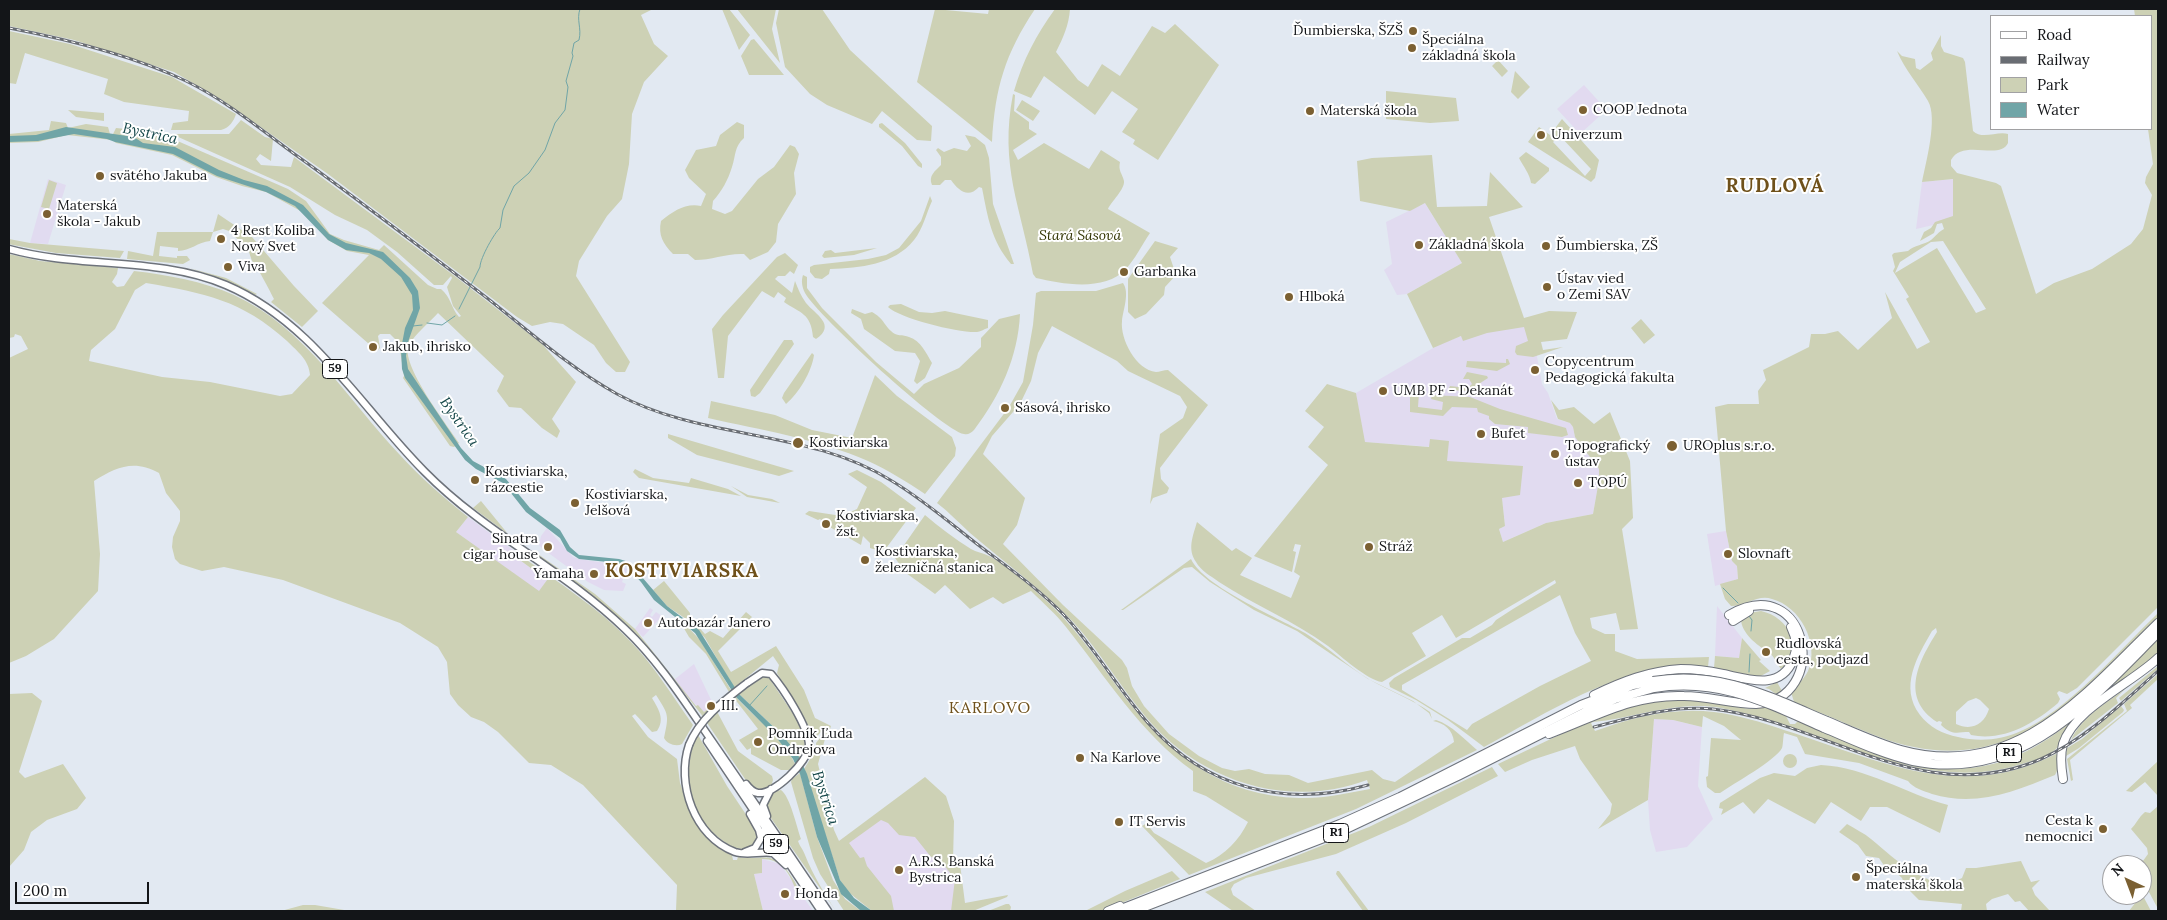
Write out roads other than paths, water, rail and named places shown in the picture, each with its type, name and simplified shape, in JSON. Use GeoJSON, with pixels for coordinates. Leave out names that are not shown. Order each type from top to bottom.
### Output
{"type":"FeatureCollection","features":[{"type":"Feature","properties":{"kind":"highway"},"geometry":{"type":"LineString","coordinates":[[1519,745],[1633,701],[1683,696],[1763,704],[1779,697],[1796,680],[1803,663],[1804,650],[1798,630],[1790,618],[1778,609],[1764,605],[1745,608],[1731,618],[1757,608],[1778,614],[1787,622],[1795,636],[1794,657],[1785,672],[1767,681],[1754,681],[1696,669],[1651,672],[1617,684],[1594,695],[1581,705]]}},
{"type":"Feature","properties":{"kind":"highway","name":"R1"},"geometry":{"type":"LineString","coordinates":[[1826,724],[1889,746],[1925,755],[1955,756],[1992,751],[2027,738],[2059,717],[2106,675],[2158,623]]}},
{"type":"Feature","properties":{"kind":"highway","name":"R1"},"geometry":{"type":"LineString","coordinates":[[1207,879],[1320,840],[1372,817],[1591,709],[1675,678],[1700,678],[1729,682],[1763,694],[1890,755],[1916,761],[1953,764],[1994,758],[2026,747],[2058,726],[2097,694],[2158,633]]}},
{"type":"Feature","properties":{"kind":"highway"},"geometry":{"type":"LineString","coordinates":[[2158,658],[2086,712],[2072,726],[2065,739],[2062,752],[2063,779],[2067,742],[2079,722],[2158,662]]}},
{"type":"Feature","properties":{"kind":"highway","name":"R1"},"geometry":{"type":"LineString","coordinates":[[1116,911],[1134,907],[1207,879],[1367,812],[1581,705],[1633,685],[1653,685]]}},
{"type":"Feature","properties":{"kind":"highway"},"geometry":{"type":"LineString","coordinates":[[1108,911],[1120,906],[1134,907]]}},
{"type":"Feature","properties":{"kind":"main road","name":"59"},"geometry":{"type":"LineString","coordinates":[[9,249],[49,257],[171,269],[217,282],[249,296],[284,320],[320,352],[402,448],[440,486],[483,522],[585,595],[618,622],[643,648],[734,773],[828,911]]}},
{"type":"Feature","properties":{"kind":"main road"},"geometry":{"type":"LineString","coordinates":[[734,773],[753,792],[763,793],[771,790],[792,774],[803,762],[808,751],[808,736],[803,725],[771,674],[762,673],[747,683],[701,723],[685,755],[684,775],[692,808],[712,835],[728,848],[739,853],[771,853],[783,861],[798,884],[807,890]]}},
{"type":"Feature","properties":{"kind":"main road","name":"59"},"geometry":{"type":"LineString","coordinates":[[674,689],[744,798],[821,911]]}},
{"type":"Feature","properties":{"kind":"main road"},"geometry":{"type":"LineString","coordinates":[[771,790],[763,805],[772,829]]}},
{"type":"Feature","properties":{"kind":"main road"},"geometry":{"type":"LineString","coordinates":[[744,798],[747,810],[766,835],[771,853]]}},
{"type":"Feature","properties":{"kind":"main road"},"geometry":{"type":"LineString","coordinates":[[739,853],[755,848],[761,838],[761,834],[753,819]]}},
{"type":"Feature","properties":{"kind":"water"},"geometry":{"type":"Polygon","coordinates":[[[66,127],[134,137],[143,143],[175,147],[219,170],[244,180],[267,186],[303,205],[329,234],[346,243],[383,252],[410,278],[418,291],[420,308],[408,342],[406,356],[408,369],[461,448],[473,461],[506,479],[530,508],[560,530],[570,547],[579,555],[619,559],[629,562],[667,606],[699,630],[739,694],[782,735],[797,753],[807,774],[840,880],[854,898],[872,911],[861,911],[841,894],[817,837],[800,774],[793,759],[776,737],[736,697],[695,633],[654,600],[627,567],[617,563],[579,559],[567,551],[560,538],[526,512],[503,483],[476,469],[465,460],[405,378],[402,369],[401,349],[405,328],[413,310],[412,295],[401,277],[381,259],[369,253],[346,250],[328,240],[295,206],[266,192],[217,176],[173,154],[107,139],[74,134],[38,141],[9,142],[9,136],[36,135],[66,127]]]}},
{"type":"Feature","properties":{"kind":"waterway"},"geometry":{"type":"LineString","coordinates":[[459,309],[491,240],[500,228],[503,210],[514,186],[529,173],[545,150],[555,123],[565,110],[568,87],[566,81],[573,56],[574,43],[579,40],[580,36],[580,9]]}},
{"type":"Feature","properties":{"kind":"waterway"},"geometry":{"type":"LineString","coordinates":[[427,323],[442,325],[455,316]]}},
{"type":"Feature","properties":{"kind":"waterway"},"geometry":{"type":"LineString","coordinates":[[413,326],[422,325]]}},
{"type":"Feature","properties":{"kind":"waterway"},"geometry":{"type":"LineString","coordinates":[[1723,588],[1738,603]]}},
{"type":"Feature","properties":{"kind":"waterway"},"geometry":{"type":"LineString","coordinates":[[1749,616],[1752,620],[1751,631]]}},
{"type":"Feature","properties":{"kind":"waterway"},"geometry":{"type":"LineString","coordinates":[[1749,672],[1750,654]]}},
{"type":"Feature","properties":{"kind":"waterway"},"geometry":{"type":"LineString","coordinates":[[749,706],[767,686]]}},
{"type":"Feature","properties":{"kind":"railway"},"geometry":{"type":"LineString","coordinates":[[9,28],[53,37],[122,56],[166,72],[214,97],[254,124],[391,225],[566,361],[617,394],[650,409],[684,420],[826,452],[860,464],[892,481],[935,511],[1054,605],[1086,641],[1148,723],[1171,746],[1195,764],[1221,778],[1277,793],[1337,792],[1368,785]]}},
{"type":"Feature","properties":{"kind":"railway"},"geometry":{"type":"LineString","coordinates":[[1594,727],[1668,710],[1713,709],[1755,717],[1795,729],[1875,758],[1916,769],[1956,775],[1998,772],[2041,759],[2073,741],[2103,720],[2158,671]]}},
{"type":"Feature","properties":{"kind":"place","name":"Ďumbierska, ŠZŠ"},"geometry":{"type":"Point","coordinates":[1413,31]}},
{"type":"Feature","properties":{"kind":"place","name":"Špeciálna základná škola"},"geometry":{"type":"Point","coordinates":[1412,48]}},
{"type":"Feature","properties":{"kind":"place","name":"COOP Jednota"},"geometry":{"type":"Point","coordinates":[1583,110]}},
{"type":"Feature","properties":{"kind":"place","name":"Materská škola"},"geometry":{"type":"Point","coordinates":[1310,111]}},
{"type":"Feature","properties":{"kind":"place","name":"Univerzum"},"geometry":{"type":"Point","coordinates":[1541,135]}},
{"type":"Feature","properties":{"kind":"place","name":"svätého Jakuba"},"geometry":{"type":"Point","coordinates":[100,176]}},
{"type":"Feature","properties":{"kind":"place","name":"Materská škola - Jakub"},"geometry":{"type":"Point","coordinates":[47,214]}},
{"type":"Feature","properties":{"kind":"place","name":"4 Rest Koliba Nový Svet"},"geometry":{"type":"Point","coordinates":[221,239]}},
{"type":"Feature","properties":{"kind":"place","name":"Základná škola"},"geometry":{"type":"Point","coordinates":[1419,245]}},
{"type":"Feature","properties":{"kind":"place","name":"Ďumbierska, ZŠ"},"geometry":{"type":"Point","coordinates":[1546,246]}},
{"type":"Feature","properties":{"kind":"place","name":"Viva"},"geometry":{"type":"Point","coordinates":[228,267]}},
{"type":"Feature","properties":{"kind":"place","name":"Garbanka"},"geometry":{"type":"Point","coordinates":[1124,272]}},
{"type":"Feature","properties":{"kind":"place","name":"Ústav vied o Zemi SAV"},"geometry":{"type":"Point","coordinates":[1547,287]}},
{"type":"Feature","properties":{"kind":"place","name":"Hlboká"},"geometry":{"type":"Point","coordinates":[1289,297]}},
{"type":"Feature","properties":{"kind":"place","name":"Jakub, ihrisko"},"geometry":{"type":"Point","coordinates":[373,347]}},
{"type":"Feature","properties":{"kind":"place","name":"Copycentrum Pedagogická fakulta"},"geometry":{"type":"Point","coordinates":[1535,370]}},
{"type":"Feature","properties":{"kind":"place","name":"UMB PF - Dekanát"},"geometry":{"type":"Point","coordinates":[1383,391]}},
{"type":"Feature","properties":{"kind":"place","name":"Sásová, ihrisko"},"geometry":{"type":"Point","coordinates":[1005,408]}},
{"type":"Feature","properties":{"kind":"place","name":"Bufet"},"geometry":{"type":"Point","coordinates":[1481,434]}},
{"type":"Feature","properties":{"kind":"place","name":"Kostiviarska"},"geometry":{"type":"Point","coordinates":[798,443]}},
{"type":"Feature","properties":{"kind":"place","name":"UROplus s.r.o."},"geometry":{"type":"Point","coordinates":[1672,446]}},
{"type":"Feature","properties":{"kind":"place","name":"Topografický ústav"},"geometry":{"type":"Point","coordinates":[1555,454]}},
{"type":"Feature","properties":{"kind":"place","name":"Kostiviarska, rázcestie"},"geometry":{"type":"Point","coordinates":[475,480]}},
{"type":"Feature","properties":{"kind":"place","name":"TOPÚ"},"geometry":{"type":"Point","coordinates":[1578,483]}},
{"type":"Feature","properties":{"kind":"place","name":"Kostiviarska, Jelšová"},"geometry":{"type":"Point","coordinates":[575,503]}},
{"type":"Feature","properties":{"kind":"place","name":"Kostiviarska, žst."},"geometry":{"type":"Point","coordinates":[826,524]}},
{"type":"Feature","properties":{"kind":"place","name":"Sinatra cigar house"},"geometry":{"type":"Point","coordinates":[548,547]}},
{"type":"Feature","properties":{"kind":"place","name":"Stráž"},"geometry":{"type":"Point","coordinates":[1369,547]}},
{"type":"Feature","properties":{"kind":"place","name":"Slovnaft"},"geometry":{"type":"Point","coordinates":[1728,554]}},
{"type":"Feature","properties":{"kind":"place","name":"Kostiviarska, železničná stanica"},"geometry":{"type":"Point","coordinates":[865,560]}},
{"type":"Feature","properties":{"kind":"place","name":"Yamaha"},"geometry":{"type":"Point","coordinates":[594,574]}},
{"type":"Feature","properties":{"kind":"place","name":"Autobazár Janero"},"geometry":{"type":"Point","coordinates":[648,623]}},
{"type":"Feature","properties":{"kind":"place","name":"Rudlovská cesta, podjazd"},"geometry":{"type":"Point","coordinates":[1766,652]}},
{"type":"Feature","properties":{"kind":"place","name":"III."},"geometry":{"type":"Point","coordinates":[711,706]}},
{"type":"Feature","properties":{"kind":"place","name":"Pomník Ľuda Ondrejova"},"geometry":{"type":"Point","coordinates":[758,742]}},
{"type":"Feature","properties":{"kind":"place","name":"Na Karlove"},"geometry":{"type":"Point","coordinates":[1080,758]}},
{"type":"Feature","properties":{"kind":"place","name":"IT Servis"},"geometry":{"type":"Point","coordinates":[1119,822]}},
{"type":"Feature","properties":{"kind":"place","name":"Cesta k nemocnici"},"geometry":{"type":"Point","coordinates":[2103,829]}},
{"type":"Feature","properties":{"kind":"place","name":"A.R.S. Banská Bystrica"},"geometry":{"type":"Point","coordinates":[899,870]}},
{"type":"Feature","properties":{"kind":"place","name":"Špeciálna materská škola"},"geometry":{"type":"Point","coordinates":[1856,877]}},
{"type":"Feature","properties":{"kind":"place","name":"Honda"},"geometry":{"type":"Point","coordinates":[785,894]}},
{"type":"Feature","properties":{"kind":"district","name":"RUDLOVÁ"},"geometry":{"type":"Point","coordinates":[1775,187]}},
{"type":"Feature","properties":{"kind":"district","name":"KOSTIVIARSKA"},"geometry":{"type":"Point","coordinates":[682,572]}},
{"type":"Feature","properties":{"kind":"district","name":"KARLOVO"},"geometry":{"type":"Point","coordinates":[990,708]}},
{"type":"Feature","properties":{"kind":"water label","name":"Bystrica"},"geometry":{"type":"Point","coordinates":[150,134]}},
{"type":"Feature","properties":{"kind":"water label","name":"Bystrica"},"geometry":{"type":"Point","coordinates":[459,422]}},
{"type":"Feature","properties":{"kind":"water label","name":"Bystrica"},"geometry":{"type":"Point","coordinates":[825,798]}},
{"type":"Feature","properties":{"kind":"park label","name":"Stará Sásová"},"geometry":{"type":"Point","coordinates":[1080,236]}}]}
